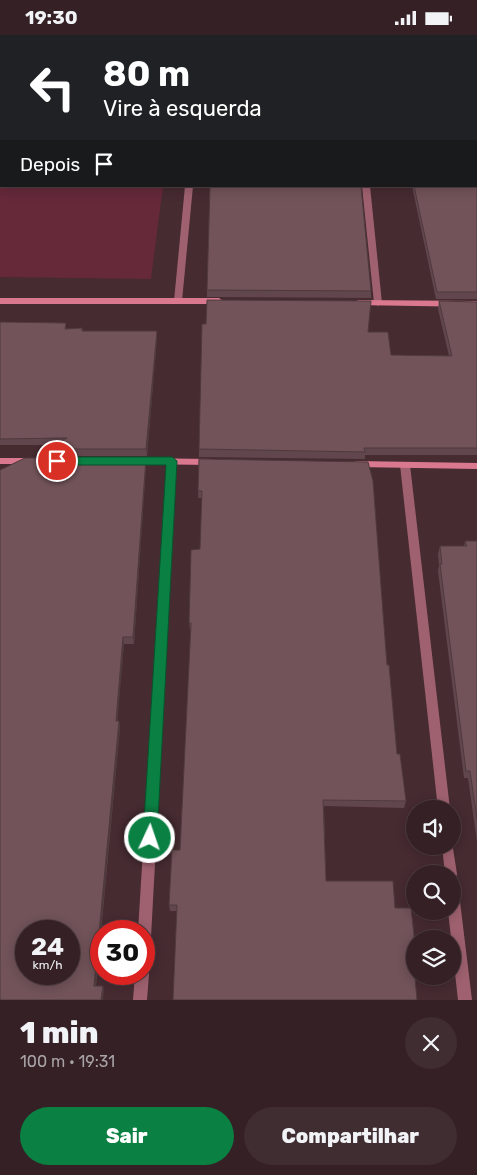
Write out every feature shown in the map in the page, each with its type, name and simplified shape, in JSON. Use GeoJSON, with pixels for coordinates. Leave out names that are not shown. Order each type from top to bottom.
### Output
{"type":"FeatureCollection","features":[{"type":"Feature","properties":{"kind":"street"},"geometry":{"type":"LineString","coordinates":[[178,301],[189,187]]}},
{"type":"Feature","properties":{"kind":"street"},"geometry":{"type":"LineString","coordinates":[[366,187],[378,303]]}},
{"type":"Feature","properties":{"kind":"street"},"geometry":{"type":"LineString","coordinates":[[0,301],[226,301]]}},
{"type":"Feature","properties":{"kind":"street"},"geometry":{"type":"LineString","coordinates":[[350,303],[477,304]]}},
{"type":"Feature","properties":{"kind":"street"},"geometry":{"type":"LineString","coordinates":[[0,461],[38,461]]}},
{"type":"Feature","properties":{"kind":"street"},"geometry":{"type":"LineString","coordinates":[[124,461],[220,462]]}},
{"type":"Feature","properties":{"kind":"street"},"geometry":{"type":"LineString","coordinates":[[145,920],[172,461]]}},
{"type":"Feature","properties":{"kind":"street"},"geometry":{"type":"LineString","coordinates":[[347,464],[477,466]]}},
{"type":"Feature","properties":{"kind":"street"},"geometry":{"type":"LineString","coordinates":[[405,465],[443,800]]}},
{"type":"Feature","properties":{"kind":"street"},"geometry":{"type":"LineString","coordinates":[[456,920],[465,1000]]}},
{"type":"Feature","properties":{"kind":"street"},"geometry":{"type":"LineString","coordinates":[[140,1000],[141,985]]}},
{"type":"Feature","properties":{"kind":"shaded area"},"geometry":{"type":"Polygon","coordinates":[[[0,187],[163,187],[151,279],[0,277],[0,187]]]}},
{"type":"Feature","properties":{"kind":"building"},"geometry":{"type":"Polygon","coordinates":[[[210,187],[361,187],[371,291],[207,290],[210,187]]]}},
{"type":"Feature","properties":{"kind":"building"},"geometry":{"type":"Polygon","coordinates":[[[414,187],[477,187],[477,292],[437,292],[414,187]]]}},
{"type":"Feature","properties":{"kind":"building"},"geometry":{"type":"Polygon","coordinates":[[[207,300],[371,301],[368,332],[388,332],[391,355],[452,356],[439,301],[477,302],[477,448],[364,448],[365,452],[199,449],[202,324],[206,324],[207,300]]]}},
{"type":"Feature","properties":{"kind":"building"},"geometry":{"type":"Polygon","coordinates":[[[0,322],[66,323],[65,329],[82,328],[82,331],[157,331],[146,449],[45,449],[67,438],[0,439],[0,322]]]}},
{"type":"Feature","properties":{"kind":"building"},"geometry":{"type":"Polygon","coordinates":[[[25,458],[146,458],[133,637],[123,637],[116,721],[119,721],[100,920],[90,920],[90,985],[103,986],[101,1000],[0,1000],[0,470],[25,458]]]}},
{"type":"Feature","properties":{"kind":"building"},"geometry":{"type":"Polygon","coordinates":[[[199,459],[368,462],[373,481],[387,665],[389,665],[397,754],[400,754],[406,801],[323,800],[326,881],[393,881],[395,908],[406,908],[406,920],[412,920],[413,930],[406,930],[406,985],[416,985],[417,1000],[173,1000],[177,905],[169,905],[172,850],[180,850],[191,623],[189,623],[191,550],[200,549],[202,491],[198,491],[199,459]]]}},
{"type":"Feature","properties":{"kind":"building"},"geometry":{"type":"Polygon","coordinates":[[[465,541],[477,541],[477,819],[470,771],[466,771],[440,564],[442,564],[440,546],[467,546],[465,541]]]}},
{"type":"Feature","properties":{"kind":"route"},"geometry":{"type":"LineString","coordinates":[[57,461],[172,461],[150,838]]}}]}
